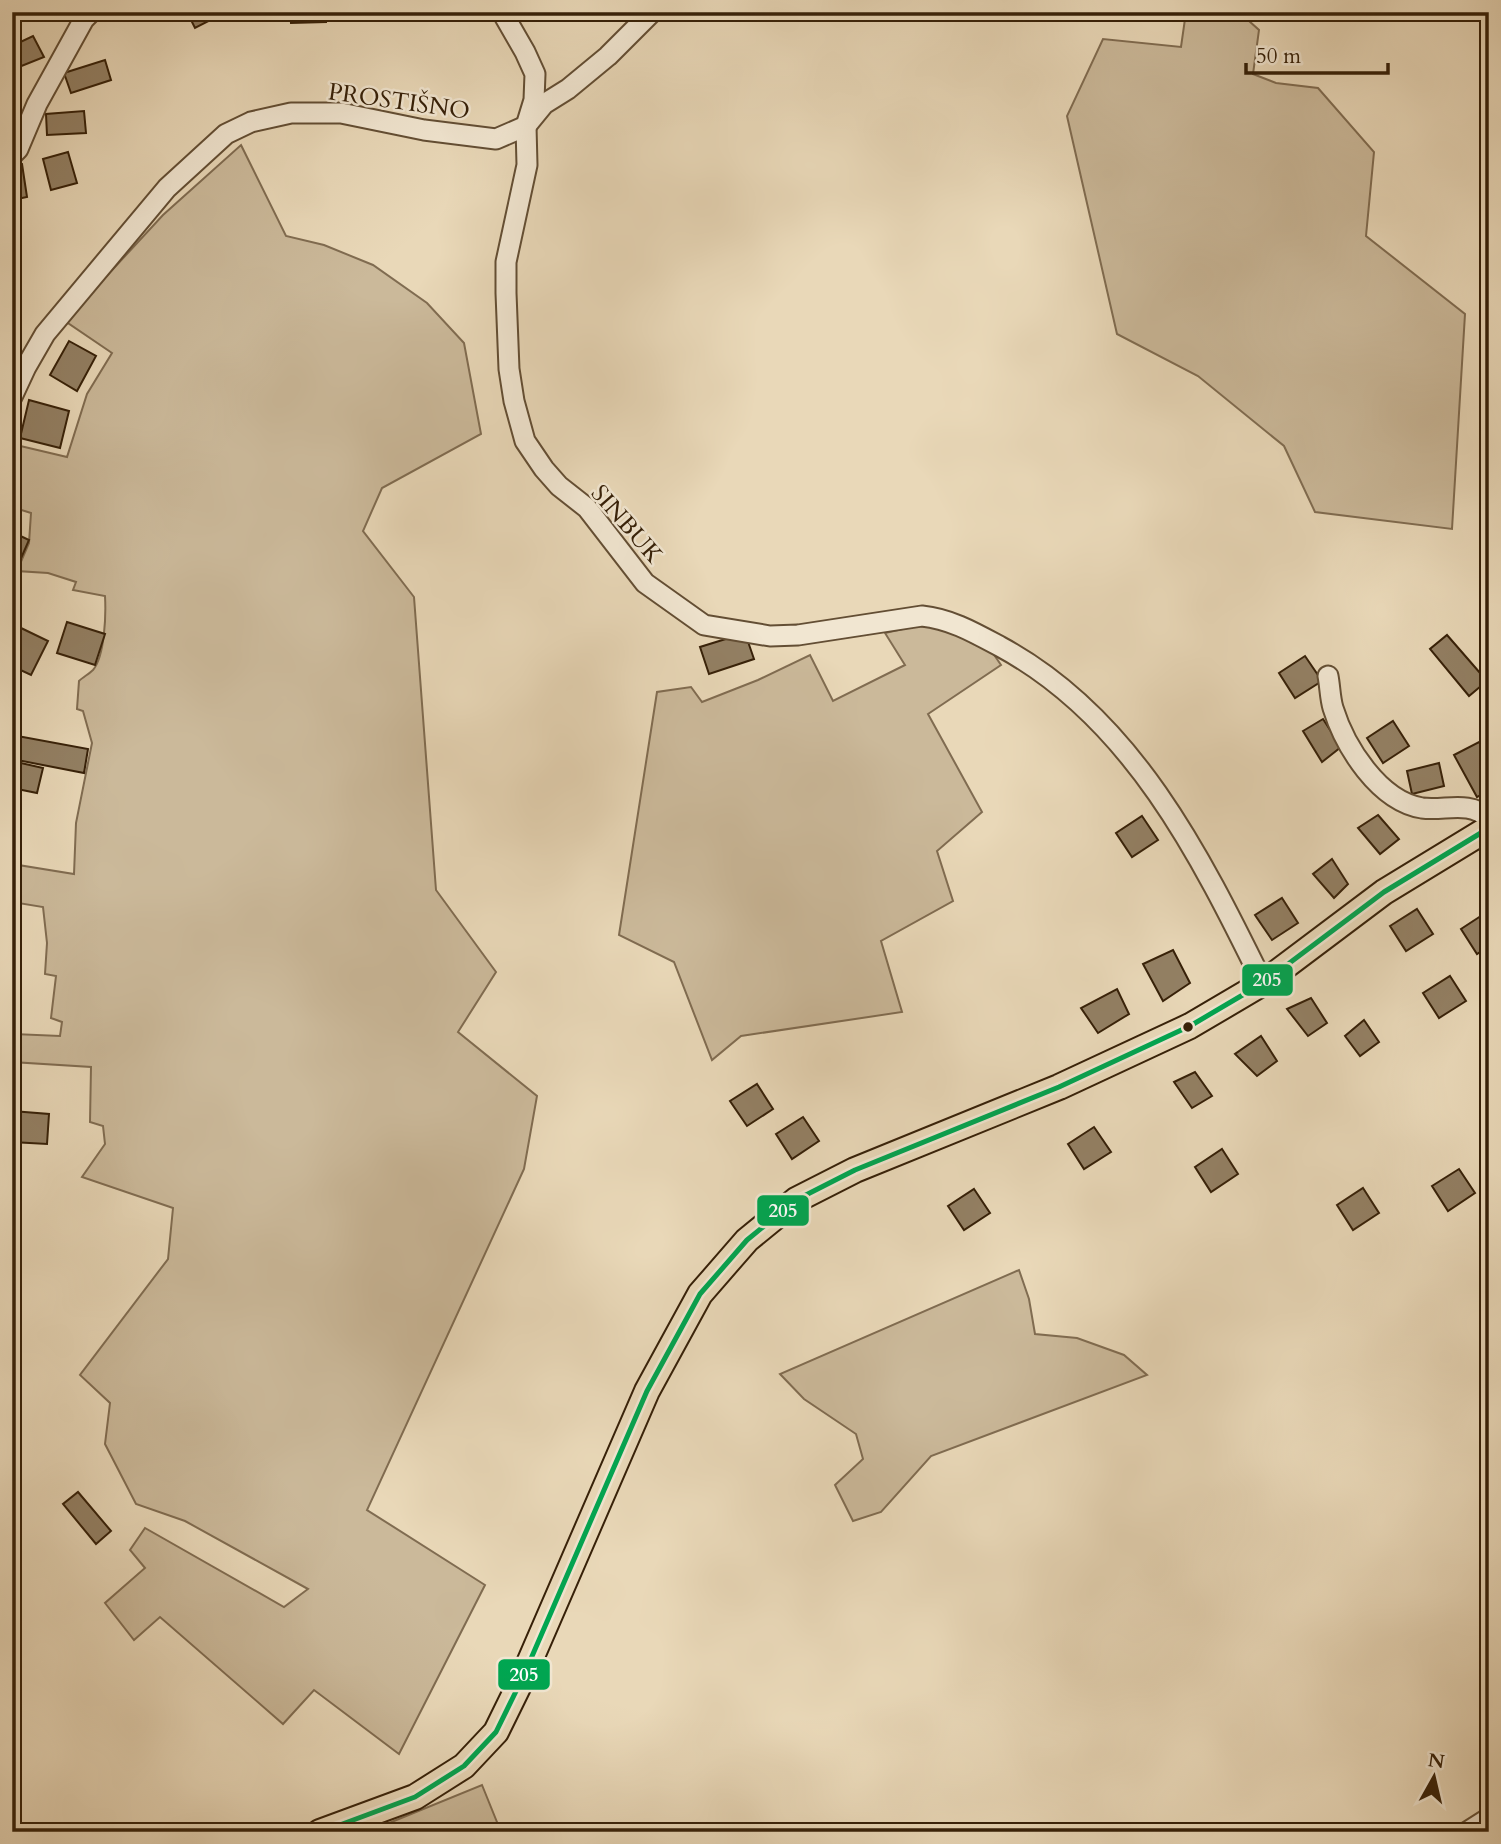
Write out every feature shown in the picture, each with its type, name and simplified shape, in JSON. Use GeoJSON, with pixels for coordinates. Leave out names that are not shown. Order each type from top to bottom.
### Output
{"type":"FeatureCollection","features":[{"type":"Feature","properties":{"kind":"main road"},"geometry":{"type":"LineString","coordinates":[[320,1832],[415,1797],[464,1766],[496,1732],[523,1677],[646,1391],[700,1294],[747,1240],[796,1200],[855,1170],[1059,1087],[1190,1026],[1263,983],[1384,892],[1489,828]]}},
{"type":"Feature","properties":{"kind":"street"},"geometry":{"type":"LineString","coordinates":[[12,155],[18,149],[37,104],[84,19],[91,12]]}},
{"type":"Feature","properties":{"kind":"street","name":"SINBUK"},"geometry":{"type":"LineString","coordinates":[[502,12],[535,75],[534,100],[526,126],[527,165],[506,262],[509,369],[514,401],[526,441],[552,478],[587,508],[645,583],[704,625],[770,636],[798,635],[922,615],[942,618],[987,639],[1046,674],[1102,725],[1137,764],[1217,889],[1263,983]]}},
{"type":"Feature","properties":{"kind":"street","name":"PROSTIŠNO"},"geometry":{"type":"LineString","coordinates":[[12,397],[45,334],[167,188],[226,134],[251,122],[291,113],[341,113],[424,130],[496,139],[526,126],[544,104],[568,89],[608,56],[652,12]]}},
{"type":"Feature","properties":{"kind":"street"},"geometry":{"type":"LineString","coordinates":[[1328,676],[1333,708],[1346,736],[1364,766],[1387,793],[1409,805],[1425,808],[1469,807],[1489,818]]}},
{"type":"Feature","properties":{"kind":"street"},"geometry":{"type":"LineString","coordinates":[[1467,1832],[1489,1818]]}},
{"type":"Feature","properties":{"kind":"shaded area"},"geometry":{"type":"Polygon","coordinates":[[[1186,12],[1239,12],[1259,30],[1253,74],[1276,83],[1318,88],[1374,152],[1366,236],[1465,314],[1452,529],[1315,512],[1284,446],[1198,376],[1117,334],[1067,116],[1103,39],[1181,47],[1186,12]]]}},
{"type":"Feature","properties":{"kind":"shaded area"},"geometry":{"type":"Polygon","coordinates":[[[241,145],[286,236],[324,245],[373,265],[427,303],[464,343],[481,434],[382,488],[363,531],[414,597],[436,890],[496,972],[458,1032],[537,1096],[524,1169],[367,1510],[485,1585],[399,1754],[314,1690],[283,1724],[160,1617],[134,1640],[105,1603],[145,1568],[130,1550],[145,1528],[284,1607],[308,1589],[185,1521],[136,1504],[105,1444],[110,1403],[80,1375],[168,1259],[173,1208],[82,1177],[105,1144],[103,1126],[90,1122],[91,1067],[12,1062],[14,1034],[60,1036],[62,1022],[51,1018],[56,976],[45,974],[47,943],[43,907],[12,902],[12,864],[74,874],[76,823],[92,743],[83,711],[77,709],[79,681],[93,670],[100,655],[104,634],[105,596],[73,590],[76,582],[48,573],[17,571],[29,543],[31,513],[12,507],[12,444],[67,457],[87,394],[112,353],[65,321],[163,215],[241,145]]]}},
{"type":"Feature","properties":{"kind":"shaded area"},"geometry":{"type":"Polygon","coordinates":[[[916,626],[949,628],[988,646],[1001,665],[928,714],[982,812],[937,851],[953,901],[881,941],[902,1012],[741,1036],[712,1060],[674,962],[619,935],[657,692],[691,687],[702,702],[758,680],[810,655],[833,701],[905,665],[885,633],[916,626]]]}},
{"type":"Feature","properties":{"kind":"shaded area"},"geometry":{"type":"Polygon","coordinates":[[[1019,1270],[1029,1299],[1035,1334],[1077,1338],[1124,1355],[1147,1375],[931,1456],[881,1512],[853,1521],[835,1485],[863,1459],[856,1434],[804,1399],[780,1374],[1019,1270]]]}},
{"type":"Feature","properties":{"kind":"shaded area"},"geometry":{"type":"Polygon","coordinates":[[[482,1785],[501,1832],[367,1832],[482,1785]]]}},
{"type":"Feature","properties":{"kind":"building"},"geometry":{"type":"Polygon","coordinates":[[[187,12],[226,12],[195,28],[187,12]]]}},
{"type":"Feature","properties":{"kind":"building"},"geometry":{"type":"Polygon","coordinates":[[[290,12],[325,12],[326,22],[291,23],[290,12]]]}},
{"type":"Feature","properties":{"kind":"building"},"geometry":{"type":"Polygon","coordinates":[[[33,36],[44,57],[19,67],[12,55],[12,46],[33,36]]]}},
{"type":"Feature","properties":{"kind":"building"},"geometry":{"type":"Polygon","coordinates":[[[105,60],[111,80],[71,93],[64,73],[105,60]]]}},
{"type":"Feature","properties":{"kind":"building"},"geometry":{"type":"Polygon","coordinates":[[[84,111],[86,133],[47,135],[46,114],[84,111]]]}},
{"type":"Feature","properties":{"kind":"building"},"geometry":{"type":"Polygon","coordinates":[[[68,152],[77,183],[51,190],[43,159],[68,152]]]}},
{"type":"Feature","properties":{"kind":"building"},"geometry":{"type":"Polygon","coordinates":[[[22,164],[27,197],[12,200],[12,165],[22,164]]]}},
{"type":"Feature","properties":{"kind":"building"},"geometry":{"type":"Polygon","coordinates":[[[69,341],[96,356],[77,391],[50,375],[69,341]]]}},
{"type":"Feature","properties":{"kind":"building"},"geometry":{"type":"Polygon","coordinates":[[[29,400],[69,411],[60,448],[20,438],[29,400]]]}},
{"type":"Feature","properties":{"kind":"building"},"geometry":{"type":"Polygon","coordinates":[[[12,532],[29,540],[19,563],[12,560],[12,532]]]}},
{"type":"Feature","properties":{"kind":"building"},"geometry":{"type":"Polygon","coordinates":[[[67,622],[105,634],[95,665],[57,653],[67,622]]]}},
{"type":"Feature","properties":{"kind":"building"},"geometry":{"type":"Polygon","coordinates":[[[21,628],[48,641],[31,675],[12,666],[12,645],[21,628]]]}},
{"type":"Feature","properties":{"kind":"building"},"geometry":{"type":"Polygon","coordinates":[[[745,633],[754,659],[709,674],[700,647],[745,633]]]}},
{"type":"Feature","properties":{"kind":"building"},"geometry":{"type":"Polygon","coordinates":[[[1447,635],[1487,681],[1469,696],[1430,649],[1447,635]]]}},
{"type":"Feature","properties":{"kind":"building"},"geometry":{"type":"Polygon","coordinates":[[[1305,656],[1322,681],[1295,698],[1279,673],[1305,656]]]}},
{"type":"Feature","properties":{"kind":"building"},"geometry":{"type":"Polygon","coordinates":[[[1323,719],[1341,747],[1322,762],[1303,731],[1323,719]]]}},
{"type":"Feature","properties":{"kind":"building"},"geometry":{"type":"Polygon","coordinates":[[[1393,721],[1409,746],[1383,763],[1367,738],[1393,721]]]}},
{"type":"Feature","properties":{"kind":"building"},"geometry":{"type":"Polygon","coordinates":[[[12,735],[88,749],[84,773],[12,759],[12,735]]]}},
{"type":"Feature","properties":{"kind":"building"},"geometry":{"type":"Polygon","coordinates":[[[1479,742],[1489,759],[1489,790],[1477,797],[1454,755],[1479,742]]]}},
{"type":"Feature","properties":{"kind":"building"},"geometry":{"type":"Polygon","coordinates":[[[12,761],[43,768],[37,793],[12,788],[12,761]]]}},
{"type":"Feature","properties":{"kind":"building"},"geometry":{"type":"Polygon","coordinates":[[[1439,763],[1444,786],[1412,794],[1407,771],[1439,763]]]}},
{"type":"Feature","properties":{"kind":"building"},"geometry":{"type":"Polygon","coordinates":[[[1378,815],[1399,839],[1380,854],[1358,828],[1378,815]]]}},
{"type":"Feature","properties":{"kind":"building"},"geometry":{"type":"Polygon","coordinates":[[[1142,816],[1158,840],[1132,857],[1116,833],[1142,816]]]}},
{"type":"Feature","properties":{"kind":"building"},"geometry":{"type":"Polygon","coordinates":[[[1332,859],[1348,884],[1334,898],[1313,874],[1332,859]]]}},
{"type":"Feature","properties":{"kind":"building"},"geometry":{"type":"Polygon","coordinates":[[[1282,898],[1298,923],[1272,940],[1255,915],[1282,898]]]}},
{"type":"Feature","properties":{"kind":"building"},"geometry":{"type":"Polygon","coordinates":[[[1417,909],[1433,934],[1406,951],[1390,926],[1417,909]]]}},
{"type":"Feature","properties":{"kind":"building"},"geometry":{"type":"Polygon","coordinates":[[[1487,912],[1489,946],[1477,954],[1461,929],[1487,912]]]}},
{"type":"Feature","properties":{"kind":"building"},"geometry":{"type":"Polygon","coordinates":[[[1173,950],[1190,983],[1163,1001],[1143,964],[1173,950]]]}},
{"type":"Feature","properties":{"kind":"building"},"geometry":{"type":"Polygon","coordinates":[[[1450,976],[1466,1001],[1439,1018],[1423,993],[1450,976]]]}},
{"type":"Feature","properties":{"kind":"building"},"geometry":{"type":"Polygon","coordinates":[[[1117,989],[1129,1014],[1098,1033],[1081,1008],[1117,989]]]}},
{"type":"Feature","properties":{"kind":"building"},"geometry":{"type":"Polygon","coordinates":[[[1311,998],[1327,1023],[1308,1036],[1287,1009],[1311,998]]]}},
{"type":"Feature","properties":{"kind":"building"},"geometry":{"type":"Polygon","coordinates":[[[1364,1020],[1379,1042],[1360,1056],[1345,1036],[1364,1020]]]}},
{"type":"Feature","properties":{"kind":"building"},"geometry":{"type":"Polygon","coordinates":[[[1261,1036],[1277,1061],[1257,1076],[1235,1054],[1261,1036]]]}},
{"type":"Feature","properties":{"kind":"building"},"geometry":{"type":"Polygon","coordinates":[[[1195,1072],[1212,1096],[1192,1108],[1174,1082],[1195,1072]]]}},
{"type":"Feature","properties":{"kind":"building"},"geometry":{"type":"Polygon","coordinates":[[[757,1084],[773,1109],[747,1126],[730,1101],[757,1084]]]}},
{"type":"Feature","properties":{"kind":"building"},"geometry":{"type":"Polygon","coordinates":[[[12,1111],[49,1114],[47,1144],[12,1142],[12,1111]]]}},
{"type":"Feature","properties":{"kind":"building"},"geometry":{"type":"Polygon","coordinates":[[[803,1117],[819,1141],[792,1159],[776,1134],[803,1117]]]}},
{"type":"Feature","properties":{"kind":"building"},"geometry":{"type":"Polygon","coordinates":[[[1094,1127],[1111,1152],[1084,1169],[1068,1144],[1094,1127]]]}},
{"type":"Feature","properties":{"kind":"building"},"geometry":{"type":"Polygon","coordinates":[[[1222,1149],[1238,1174],[1211,1192],[1195,1167],[1222,1149]]]}},
{"type":"Feature","properties":{"kind":"building"},"geometry":{"type":"Polygon","coordinates":[[[1459,1169],[1475,1193],[1448,1211],[1432,1186],[1459,1169]]]}},
{"type":"Feature","properties":{"kind":"building"},"geometry":{"type":"Polygon","coordinates":[[[1363,1188],[1379,1213],[1353,1230],[1337,1205],[1363,1188]]]}},
{"type":"Feature","properties":{"kind":"building"},"geometry":{"type":"Polygon","coordinates":[[[974,1189],[990,1213],[964,1230],[948,1206],[974,1189]]]}},
{"type":"Feature","properties":{"kind":"building"},"geometry":{"type":"Polygon","coordinates":[[[78,1492],[111,1531],[96,1544],[63,1504],[78,1492]]]}},
{"type":"Feature","properties":{"kind":"transit line","name":"205"},"geometry":{"type":"LineString","coordinates":[[321,1832],[415,1797],[464,1766],[496,1732],[523,1677],[647,1391],[700,1294],[747,1240],[796,1200],[855,1170],[1059,1087],[1190,1026],[1263,983],[1384,892],[1489,828]]}}]}
